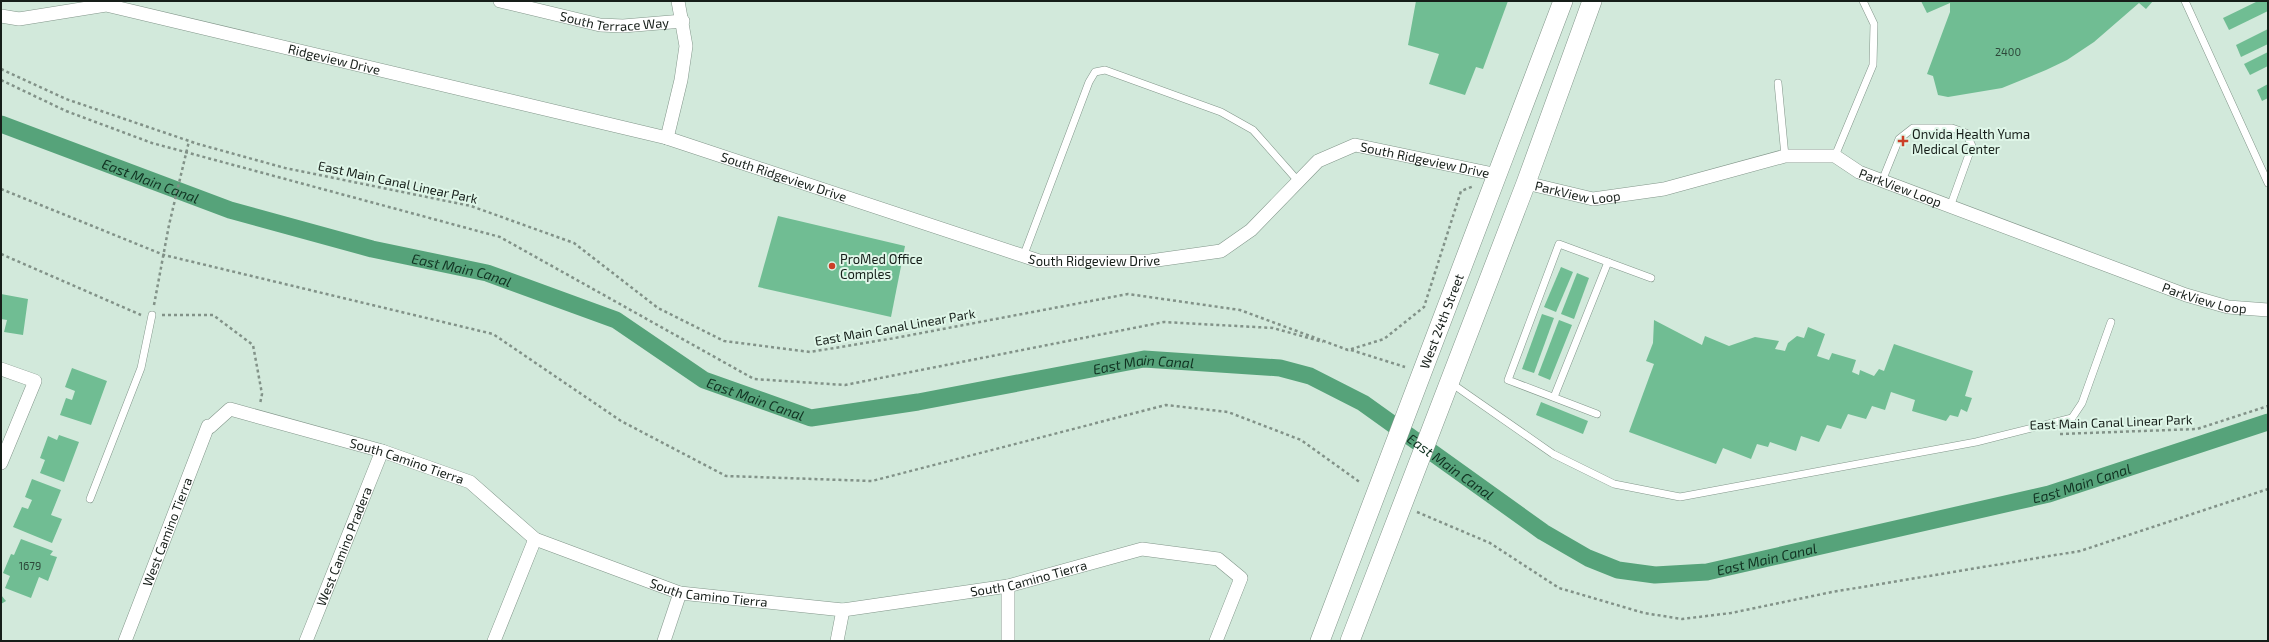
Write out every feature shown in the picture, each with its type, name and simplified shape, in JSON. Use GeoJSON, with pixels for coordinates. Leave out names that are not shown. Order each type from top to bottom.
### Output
{"type":"FeatureCollection","features":[{"type":"Feature","properties":{"kind":"main road","name":"West 24th Street"},"geometry":{"type":"LineString","coordinates":[[1320,641],[1361,537],[1388,461],[1563,1]]}},
{"type":"Feature","properties":{"kind":"main road"},"geometry":{"type":"LineString","coordinates":[[1350,641],[1526,183],[1592,1]]}},
{"type":"Feature","properties":{"kind":"main road"},"geometry":{"type":"LineString","coordinates":[[1498,175],[1526,183]]}},
{"type":"Feature","properties":{"kind":"main road"},"geometry":{"type":"LineString","coordinates":[[1334,641],[1360,564],[1361,537]]}},
{"type":"Feature","properties":{"kind":"street","name":"South Terrace Way"},"geometry":{"type":"LineString","coordinates":[[500,1],[600,25],[623,26],[683,20]]}},
{"type":"Feature","properties":{"kind":"street"},"geometry":{"type":"LineString","coordinates":[[667,138],[681,80],[686,46],[683,20],[678,1]]}},
{"type":"Feature","properties":{"kind":"street","name":"Ridgeview Drive"},"geometry":{"type":"LineString","coordinates":[[1,16],[19,19],[106,5],[667,138]]}},
{"type":"Feature","properties":{"kind":"street","name":"South Ridgeview Drive"},"geometry":{"type":"LineString","coordinates":[[667,138],[1023,257],[1039,261],[1150,261],[1221,251],[1251,230],[1318,161],[1355,145],[1498,175]]}},
{"type":"Feature","properties":{"kind":"street","name":"ParkView Loop"},"geometry":{"type":"LineString","coordinates":[[1526,183],[1592,199],[1664,189],[1786,156],[1835,156],[1859,172],[2186,295],[2228,307],[2268,310]]}},
{"type":"Feature","properties":{"kind":"street"},"geometry":{"type":"LineString","coordinates":[[1,369],[35,381],[1,464]]}},
{"type":"Feature","properties":{"kind":"street","name":"South Camino Tierra"},"geometry":{"type":"LineString","coordinates":[[210,427],[230,409],[382,451],[470,482],[535,539],[680,593],[843,610],[1008,586],[1142,549],[1218,559],[1242,578],[1216,641]]}},
{"type":"Feature","properties":{"kind":"street","name":"West Camino Tierra"},"geometry":{"type":"LineString","coordinates":[[125,641],[208,426],[210,427]]}},
{"type":"Feature","properties":{"kind":"street","name":"West Camino Pradera"},"geometry":{"type":"LineString","coordinates":[[306,641],[382,451]]}},
{"type":"Feature","properties":{"kind":"street"},"geometry":{"type":"LineString","coordinates":[[494,641],[535,539]]}},
{"type":"Feature","properties":{"kind":"street"},"geometry":{"type":"LineString","coordinates":[[1008,586],[1008,641]]}},
{"type":"Feature","properties":{"kind":"street"},"geometry":{"type":"LineString","coordinates":[[664,641],[680,593]]}},
{"type":"Feature","properties":{"kind":"street"},"geometry":{"type":"LineString","coordinates":[[837,641],[843,610]]}},
{"type":"Feature","properties":{"kind":"lane"},"geometry":{"type":"LineString","coordinates":[[1835,156],[1873,65],[1874,24],[1864,1]]}},
{"type":"Feature","properties":{"kind":"lane"},"geometry":{"type":"LineString","coordinates":[[2185,1],[2268,184]]}},
{"type":"Feature","properties":{"kind":"lane"},"geometry":{"type":"LineString","coordinates":[[1023,257],[1089,82],[1095,72],[1105,70],[1221,112],[1253,130],[1298,181]]}},
{"type":"Feature","properties":{"kind":"lane"},"geometry":{"type":"LineString","coordinates":[[1778,83],[1786,156]]}},
{"type":"Feature","properties":{"kind":"lane"},"geometry":{"type":"LineString","coordinates":[[1882,181],[1899,138],[1913,128],[1952,128],[1966,133],[1972,146],[1950,207]]}},
{"type":"Feature","properties":{"kind":"lane"},"geometry":{"type":"LineString","coordinates":[[1597,414],[1508,380],[1559,244],[1650,278]]}},
{"type":"Feature","properties":{"kind":"lane"},"geometry":{"type":"LineString","coordinates":[[1554,397],[1608,262]]}},
{"type":"Feature","properties":{"kind":"lane"},"geometry":{"type":"LineString","coordinates":[[90,499],[141,368],[152,315]]}},
{"type":"Feature","properties":{"kind":"lane"},"geometry":{"type":"LineString","coordinates":[[1449,382],[1553,454],[1614,484],[1680,497],[1976,442],[2072,418],[2082,403],[2111,322]]}},
{"type":"Feature","properties":{"kind":"path","name":"East Main Canal Linear Park"},"geometry":{"type":"LineString","coordinates":[[1,69],[66,99],[189,141],[285,168],[471,206],[574,243],[658,308],[724,341],[810,352],[1128,294],[1240,310],[1348,350],[1384,339],[1424,307],[1461,191],[1498,175]]}},
{"type":"Feature","properties":{"kind":"path"},"geometry":{"type":"LineString","coordinates":[[1,80],[66,111],[152,143],[500,237],[754,379],[845,385],[1164,322],[1273,328],[1422,371]]}},
{"type":"Feature","properties":{"kind":"path"},"geometry":{"type":"LineString","coordinates":[[152,315],[169,225],[189,141]]}},
{"type":"Feature","properties":{"kind":"path"},"geometry":{"type":"LineString","coordinates":[[1,189],[164,255],[493,334],[621,421],[726,476],[872,481],[1166,405],[1228,412],[1300,440],[1376,493]]}},
{"type":"Feature","properties":{"kind":"path","name":"East Main Canal Linear Park"},"geometry":{"type":"LineString","coordinates":[[2054,434],[2197,429],[2268,406]]}},
{"type":"Feature","properties":{"kind":"path"},"geometry":{"type":"LineString","coordinates":[[1402,505],[1490,543],[1558,588],[1644,613],[1682,619],[1731,614],[1832,592],[2080,551],[2268,489]]}},
{"type":"Feature","properties":{"kind":"building"},"geometry":{"type":"Polygon","coordinates":[[[1416,1],[1508,1],[1483,69],[1476,67],[1465,95],[1429,84],[1439,54],[1408,45],[1416,1]]]}},
{"type":"Feature","properties":{"kind":"building"},"geometry":{"type":"Polygon","coordinates":[[[1921,1],[2153,1],[2146,9],[2139,3],[2094,42],[2067,60],[2046,70],[2002,88],[1948,97],[1938,95],[1933,76],[1927,74],[1950,12],[1950,3],[1927,13],[1921,1]]]}},
{"type":"Feature","properties":{"kind":"building"},"geometry":{"type":"Polygon","coordinates":[[[2258,1],[2268,1],[2268,11],[2229,30],[2223,18],[2258,1]]]}},
{"type":"Feature","properties":{"kind":"building"},"geometry":{"type":"Polygon","coordinates":[[[2268,29],[2268,44],[2241,57],[2236,45],[2268,29]]]}},
{"type":"Feature","properties":{"kind":"building"},"geometry":{"type":"Polygon","coordinates":[[[2268,52],[2268,66],[2250,75],[2244,64],[2268,52]]]}},
{"type":"Feature","properties":{"kind":"building"},"geometry":{"type":"Polygon","coordinates":[[[2268,84],[2268,98],[2262,101],[2257,90],[2268,84]]]}},
{"type":"Feature","properties":{"kind":"building","name":"ProMed Office Comples"},"geometry":{"type":"Polygon","coordinates":[[[778,216],[905,246],[891,317],[758,287],[778,216]]]}},
{"type":"Feature","properties":{"kind":"building"},"geometry":{"type":"Polygon","coordinates":[[[1561,267],[1573,272],[1556,312],[1544,307],[1561,267]]]}},
{"type":"Feature","properties":{"kind":"building"},"geometry":{"type":"Polygon","coordinates":[[[1577,273],[1589,278],[1574,319],[1561,314],[1577,273]]]}},
{"type":"Feature","properties":{"kind":"building"},"geometry":{"type":"Polygon","coordinates":[[[1,294],[28,299],[23,335],[4,332],[7,320],[1,319],[1,294]]]}},
{"type":"Feature","properties":{"kind":"building"},"geometry":{"type":"Polygon","coordinates":[[[1542,314],[1554,318],[1534,373],[1522,369],[1542,314]]]}},
{"type":"Feature","properties":{"kind":"building"},"geometry":{"type":"Polygon","coordinates":[[[1559,320],[1572,325],[1550,380],[1538,375],[1559,320]]]}},
{"type":"Feature","properties":{"kind":"building"},"geometry":{"type":"Polygon","coordinates":[[[1654,320],[1702,345],[1705,336],[1729,346],[1755,337],[1779,341],[1775,349],[1785,351],[1788,343],[1797,336],[1804,338],[1808,327],[1825,334],[1817,356],[1829,360],[1832,353],[1856,360],[1852,372],[1859,375],[1860,370],[1874,376],[1879,369],[1884,371],[1894,344],[1973,371],[1965,396],[1972,398],[1967,412],[1961,409],[1958,417],[1950,415],[1946,421],[1912,411],[1915,400],[1891,392],[1885,410],[1872,406],[1866,419],[1848,414],[1841,429],[1827,425],[1819,442],[1801,436],[1796,451],[1770,442],[1768,447],[1757,444],[1751,459],[1723,448],[1716,464],[1629,432],[1654,364],[1646,361],[1653,343],[1654,320]]]}},
{"type":"Feature","properties":{"kind":"building"},"geometry":{"type":"Polygon","coordinates":[[[72,368],[107,381],[91,425],[60,415],[66,398],[72,400],[75,391],[65,387],[72,368]]]}},
{"type":"Feature","properties":{"kind":"building"},"geometry":{"type":"Polygon","coordinates":[[[1541,402],[1588,421],[1583,434],[1536,415],[1541,402]]]}},
{"type":"Feature","properties":{"kind":"building"},"geometry":{"type":"Polygon","coordinates":[[[59,435],[79,442],[64,482],[40,473],[45,460],[40,458],[48,436],[57,440],[59,435]]]}},
{"type":"Feature","properties":{"kind":"building"},"geometry":{"type":"Polygon","coordinates":[[[32,479],[61,490],[51,515],[62,519],[52,543],[13,527],[22,507],[28,509],[32,500],[25,497],[32,479]]]}},
{"type":"Feature","properties":{"kind":"building"},"geometry":{"type":"Polygon","coordinates":[[[21,539],[53,551],[50,555],[57,557],[48,581],[39,577],[31,598],[5,588],[10,576],[3,573],[11,554],[14,555],[21,539]]]}},
{"type":"Feature","properties":{"kind":"building"},"geometry":{"type":"Polygon","coordinates":[[[1,595],[6,601],[1,604],[1,595]]]}},
{"type":"Feature","properties":{"kind":"waterway","name":"East Main Canal"},"geometry":{"type":"LineString","coordinates":[[1,124],[230,210],[372,249],[487,273],[616,320],[704,380],[811,418],[918,402],[1144,359],[1280,368],[1310,376],[1363,403],[1543,532],[1588,558],[1618,570],[1655,575],[1707,572],[2049,494],[2268,422]]}},
{"type":"Feature","properties":{"kind":"place","name":"Onvida Health Yuma Medical Center"},"geometry":{"type":"Point","coordinates":[1903,141]}},
{"type":"Feature","properties":{"kind":"place","name":"ProMed Office Comples"},"geometry":{"type":"Point","coordinates":[832,266]}}]}
